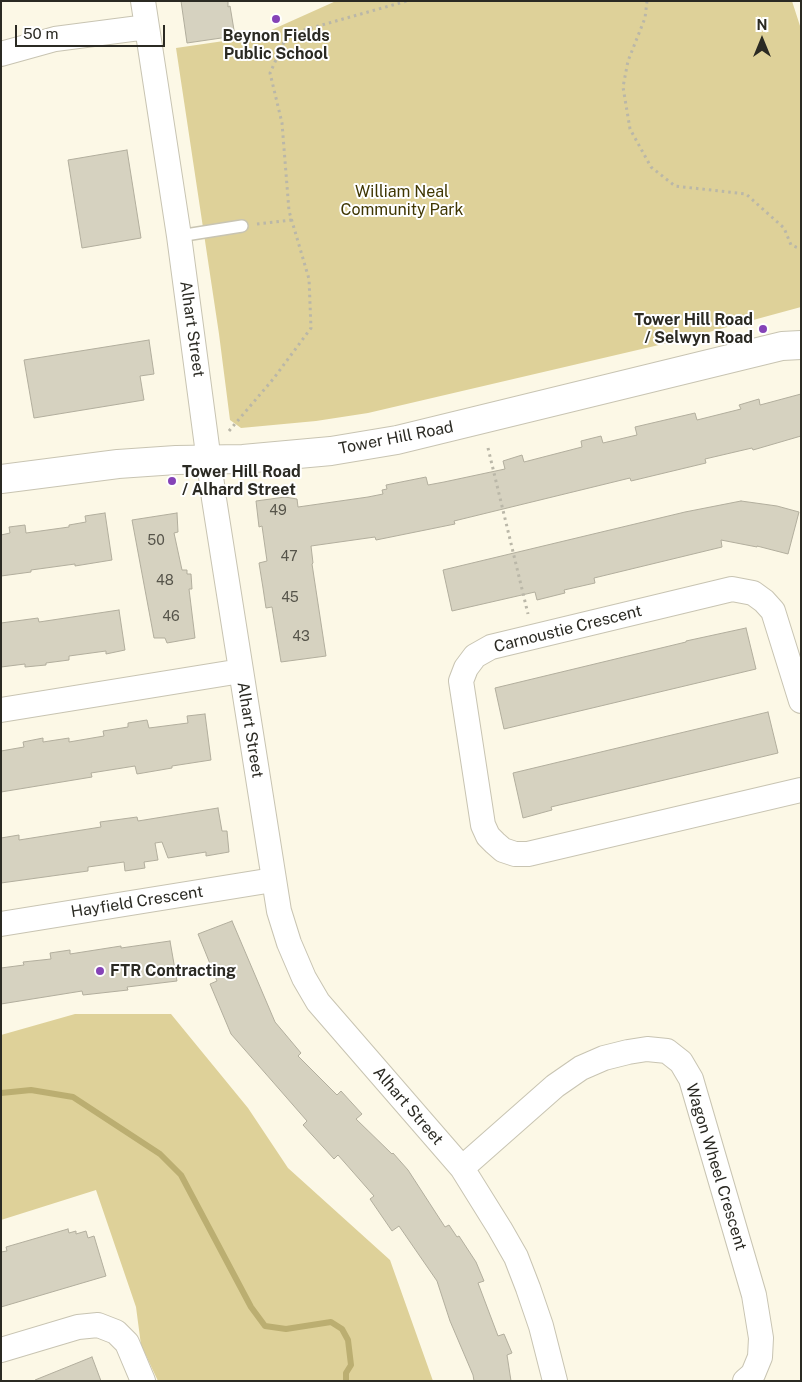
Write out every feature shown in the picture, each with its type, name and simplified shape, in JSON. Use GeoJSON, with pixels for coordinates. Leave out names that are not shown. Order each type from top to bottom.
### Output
{"type":"FeatureCollection","features":[{"type":"Feature","properties":{"kind":"street","name":"Alhart Street"},"geometry":{"type":"LineString","coordinates":[[143,1],[179,236],[209,459],[279,911],[289,943],[304,978],[318,1002],[462,1168],[500,1229],[516,1257],[541,1326],[556,1381]]}},
{"type":"Feature","properties":{"kind":"street"},"geometry":{"type":"LineString","coordinates":[[1,54],[55,39],[147,27]]}},
{"type":"Feature","properties":{"kind":"street","name":"Tower Hill Road"},"geometry":{"type":"LineString","coordinates":[[1,479],[118,464],[243,459],[331,451],[397,440],[794,343]]}},
{"type":"Feature","properties":{"kind":"street","name":"Carnoustie Crescent"},"geometry":{"type":"LineString","coordinates":[[801,701],[773,611],[753,593],[732,589],[492,647],[475,656],[466,668],[461,681],[482,825],[488,836],[495,843],[503,850],[515,854],[528,854],[801,790]]}},
{"type":"Feature","properties":{"kind":"street"},"geometry":{"type":"LineString","coordinates":[[1,710],[241,671]]}},
{"type":"Feature","properties":{"kind":"street","name":"Hayfield Crescent"},"geometry":{"type":"LineString","coordinates":[[1,924],[273,880]]}},
{"type":"Feature","properties":{"kind":"street","name":"Wagon Wheel Crescent"},"geometry":{"type":"LineString","coordinates":[[462,1168],[555,1086],[581,1068],[604,1058],[628,1052],[647,1049],[667,1051],[681,1062],[691,1079],[754,1295],[761,1338],[760,1357],[753,1374],[745,1381]]}},
{"type":"Feature","properties":{"kind":"street"},"geometry":{"type":"LineString","coordinates":[[1,1350],[78,1327],[98,1325],[116,1332],[127,1343],[143,1381]]}},
{"type":"Feature","properties":{"kind":"lane"},"geometry":{"type":"LineString","coordinates":[[179,236],[242,226]]}},
{"type":"Feature","properties":{"kind":"path"},"geometry":{"type":"LineString","coordinates":[[229,431],[274,378],[311,328],[309,279],[289,211],[282,123],[270,73],[284,42],[304,30],[407,1]]}},
{"type":"Feature","properties":{"kind":"path"},"geometry":{"type":"LineString","coordinates":[[647,1],[645,18],[628,61],[623,87],[630,129],[651,167],[675,186],[746,194],[784,228],[792,245],[801,249]]}},
{"type":"Feature","properties":{"kind":"path"},"geometry":{"type":"LineString","coordinates":[[242,226],[292,220]]}},
{"type":"Feature","properties":{"kind":"path"},"geometry":{"type":"LineString","coordinates":[[488,448],[528,614]]}},
{"type":"Feature","properties":{"kind":"green space","name":"William Neal Community Park"},"geometry":{"type":"Polygon","coordinates":[[[336,1],[792,1],[801,29],[801,307],[676,341],[368,413],[316,421],[241,428],[230,420],[176,48],[258,36],[336,1]]]}},
{"type":"Feature","properties":{"kind":"green space"},"geometry":{"type":"Polygon","coordinates":[[[75,1014],[171,1014],[248,1108],[288,1168],[390,1260],[433,1381],[158,1381],[141,1345],[136,1307],[96,1190],[1,1220],[1,1035],[75,1014]]]}},
{"type":"Feature","properties":{"kind":"building"},"geometry":{"type":"Polygon","coordinates":[[[181,1],[228,1],[235,36],[187,43],[181,1]]]}},
{"type":"Feature","properties":{"kind":"building"},"geometry":{"type":"Polygon","coordinates":[[[127,150],[141,238],[82,248],[68,160],[127,150]]]}},
{"type":"Feature","properties":{"kind":"building"},"geometry":{"type":"Polygon","coordinates":[[[149,340],[154,374],[140,376],[144,400],[34,418],[24,360],[149,340]]]}},
{"type":"Feature","properties":{"kind":"building"},"geometry":{"type":"Polygon","coordinates":[[[801,394],[801,436],[753,450],[752,448],[705,459],[706,463],[631,481],[630,478],[454,521],[455,524],[376,540],[375,537],[311,546],[326,656],[281,662],[272,607],[266,608],[259,563],[267,561],[262,526],[259,527],[256,501],[285,497],[297,499],[298,507],[368,497],[383,494],[382,490],[387,489],[386,485],[426,477],[428,485],[505,469],[503,461],[522,455],[524,462],[582,447],[581,441],[601,436],[603,443],[637,435],[635,427],[695,413],[697,420],[741,409],[739,405],[759,399],[760,405],[801,394]]]}},
{"type":"Feature","properties":{"kind":"building"},"geometry":{"type":"Polygon","coordinates":[[[741,501],[777,506],[799,512],[788,554],[721,540],[722,547],[594,578],[595,583],[564,590],[565,593],[537,600],[535,592],[452,611],[443,570],[685,512],[741,501]]]}},
{"type":"Feature","properties":{"kind":"building"},"geometry":{"type":"Polygon","coordinates":[[[105,513],[112,560],[31,570],[31,572],[1,576],[1,535],[10,533],[9,527],[25,525],[26,533],[69,527],[69,525],[86,522],[85,516],[105,513]]]}},
{"type":"Feature","properties":{"kind":"building"},"geometry":{"type":"Polygon","coordinates":[[[177,513],[178,532],[174,533],[182,570],[187,570],[187,574],[191,574],[192,589],[189,589],[195,638],[167,643],[165,638],[154,638],[132,520],[177,513]]]}},
{"type":"Feature","properties":{"kind":"building"},"geometry":{"type":"Polygon","coordinates":[[[119,610],[125,650],[106,654],[106,651],[69,656],[69,660],[46,663],[46,665],[25,667],[25,664],[1,667],[1,623],[38,618],[39,622],[119,610]]]}},
{"type":"Feature","properties":{"kind":"building"},"geometry":{"type":"Polygon","coordinates":[[[746,628],[756,669],[504,729],[495,688],[746,628]]]}},
{"type":"Feature","properties":{"kind":"building"},"geometry":{"type":"Polygon","coordinates":[[[768,712],[778,753],[551,807],[552,810],[523,818],[513,773],[768,712]]]}},
{"type":"Feature","properties":{"kind":"building"},"geometry":{"type":"Polygon","coordinates":[[[205,714],[211,760],[137,774],[135,766],[91,773],[92,777],[1,792],[1,751],[24,747],[23,742],[43,738],[43,742],[69,738],[69,742],[104,736],[103,731],[128,727],[128,723],[147,720],[149,728],[188,723],[187,716],[205,714]]]}},
{"type":"Feature","properties":{"kind":"building"},"geometry":{"type":"Polygon","coordinates":[[[218,808],[222,831],[227,831],[229,852],[206,856],[206,852],[168,858],[162,842],[155,843],[158,860],[144,862],[145,868],[125,871],[124,862],[88,867],[88,871],[1,883],[1,838],[19,835],[19,840],[101,827],[100,822],[137,817],[138,821],[218,808]]]}},
{"type":"Feature","properties":{"kind":"building"},"geometry":{"type":"Polygon","coordinates":[[[232,921],[275,1022],[301,1053],[298,1056],[337,1095],[341,1091],[362,1114],[356,1119],[393,1153],[408,1170],[445,1227],[449,1225],[457,1237],[459,1236],[476,1262],[484,1281],[478,1283],[498,1336],[504,1334],[512,1353],[507,1355],[511,1381],[474,1381],[450,1321],[437,1281],[399,1226],[392,1231],[370,1199],[374,1196],[338,1155],[334,1159],[303,1125],[307,1121],[231,1034],[210,984],[217,981],[198,934],[232,921]]]}},
{"type":"Feature","properties":{"kind":"building"},"geometry":{"type":"Polygon","coordinates":[[[170,941],[177,981],[127,987],[128,990],[83,995],[82,991],[1,1004],[1,968],[24,965],[23,962],[51,959],[50,953],[70,950],[70,954],[170,941]]]}},
{"type":"Feature","properties":{"kind":"building"},"geometry":{"type":"Polygon","coordinates":[[[68,1229],[69,1233],[76,1231],[76,1234],[86,1231],[88,1238],[94,1236],[106,1276],[1,1307],[1,1252],[7,1251],[6,1247],[68,1229]]]}},
{"type":"Feature","properties":{"kind":"building"},"geometry":{"type":"Polygon","coordinates":[[[92,1357],[101,1381],[35,1381],[35,1380],[92,1357]]]}},
{"type":"Feature","properties":{"kind":"waterway"},"geometry":{"type":"LineString","coordinates":[[1,1093],[31,1090],[73,1097],[160,1154],[181,1175],[251,1307],[265,1326],[286,1329],[331,1322],[342,1329],[348,1340],[351,1365],[346,1373],[346,1381]]}},
{"type":"Feature","properties":{"kind":"place","name":"Beynon Fields Public School"},"geometry":{"type":"Point","coordinates":[276,19]}},
{"type":"Feature","properties":{"kind":"place","name":"Tower Hill Road / Selwyn Road"},"geometry":{"type":"Point","coordinates":[763,329]}},
{"type":"Feature","properties":{"kind":"place","name":"Tower Hill Road / Alhard Street"},"geometry":{"type":"Point","coordinates":[172,481]}},
{"type":"Feature","properties":{"kind":"place","name":"FTR Contracting"},"geometry":{"type":"Point","coordinates":[100,971]}}]}
